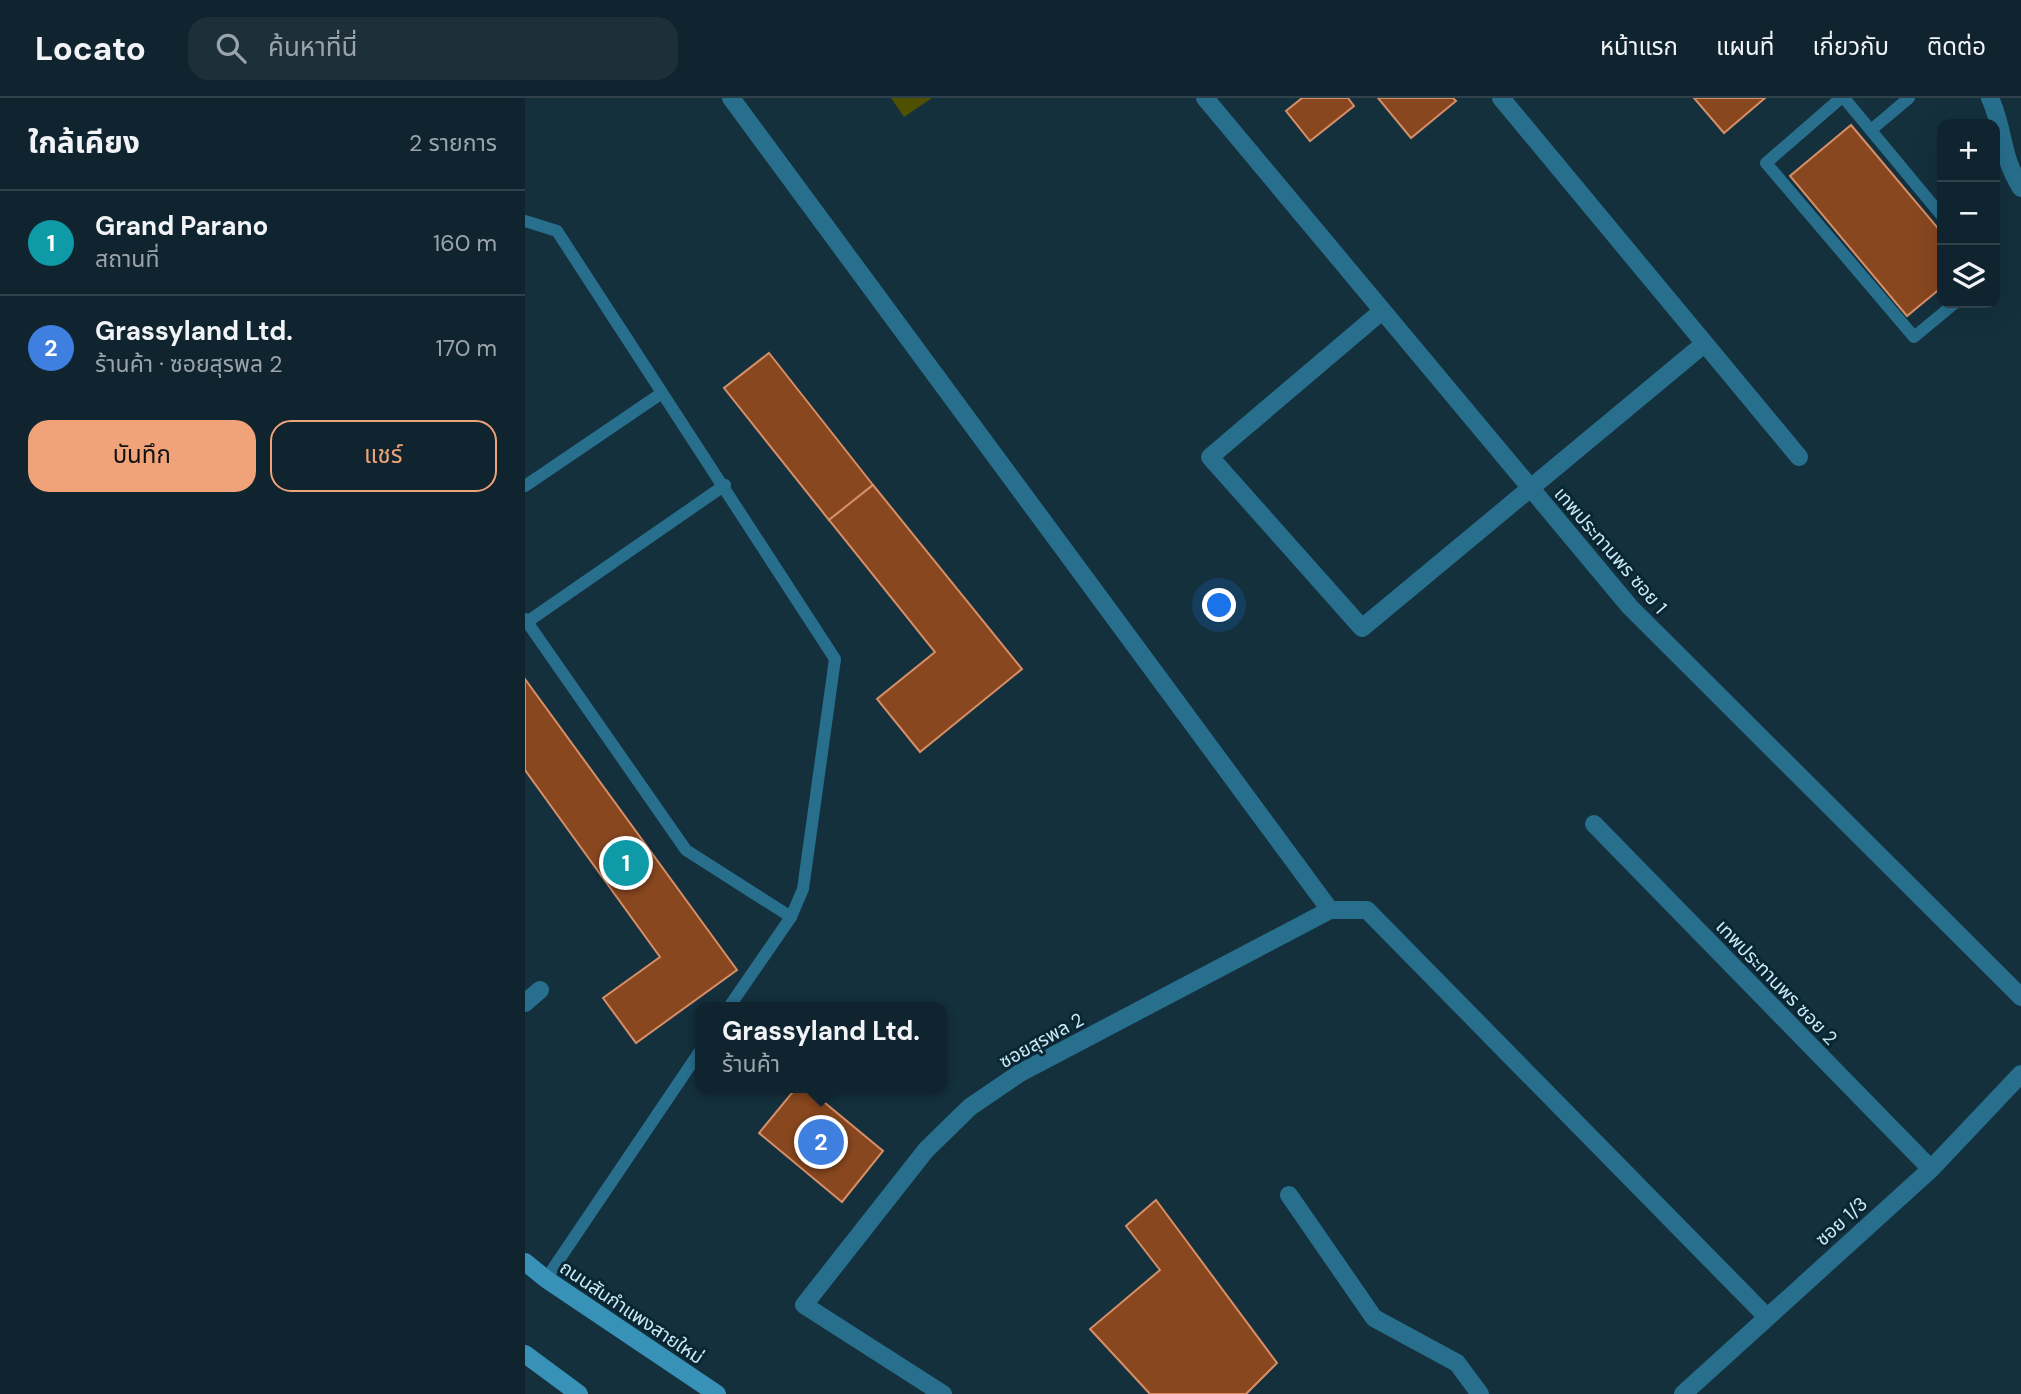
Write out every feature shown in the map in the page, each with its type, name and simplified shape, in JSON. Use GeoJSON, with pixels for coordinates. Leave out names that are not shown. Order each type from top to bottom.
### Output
{"type":"FeatureCollection","features":[{"type":"Feature","properties":{"kind":"main road","name":"ถนนสันกำแพงสายใหม่"},"geometry":{"type":"LineString","coordinates":[[525,1262],[546,1279],[717,1394]]}},
{"type":"Feature","properties":{"kind":"main road"},"geometry":{"type":"LineString","coordinates":[[525,1354],[577,1393]]}},
{"type":"Feature","properties":{"kind":"street"},"geometry":{"type":"LineString","coordinates":[[731,98],[1330,910]]}},
{"type":"Feature","properties":{"kind":"street","name":"เทพประทานพร ซอย 1"},"geometry":{"type":"LineString","coordinates":[[1205,98],[1630,607],[2021,997]]}},
{"type":"Feature","properties":{"kind":"street"},"geometry":{"type":"LineString","coordinates":[[1501,98],[1799,457]]}},
{"type":"Feature","properties":{"kind":"street"},"geometry":{"type":"LineString","coordinates":[[1990,98],[2000,119],[2002,147],[2021,188]]}},
{"type":"Feature","properties":{"kind":"street"},"geometry":{"type":"LineString","coordinates":[[1382,311],[1210,457],[1362,628],[1704,344]]}},
{"type":"Feature","properties":{"kind":"street","name":"เทพประทานพร ซอย 2"},"geometry":{"type":"LineString","coordinates":[[1594,824],[1931,1169]]}},
{"type":"Feature","properties":{"kind":"street","name":"ซอยสุรพล 2"},"geometry":{"type":"LineString","coordinates":[[915,1387],[804,1305],[926,1150],[970,1107],[1020,1073],[1330,910],[1367,910],[1766,1316]]}},
{"type":"Feature","properties":{"kind":"street"},"geometry":{"type":"LineString","coordinates":[[525,1003],[540,990]]}},
{"type":"Feature","properties":{"kind":"street","name":"ซอย 1/3"},"geometry":{"type":"LineString","coordinates":[[1683,1394],[1931,1169],[2021,1074]]}},
{"type":"Feature","properties":{"kind":"street"},"geometry":{"type":"LineString","coordinates":[[1289,1195],[1374,1318],[1457,1363],[1480,1394]]}},
{"type":"Feature","properties":{"kind":"street"},"geometry":{"type":"LineString","coordinates":[[915,1387],[943,1394]]}},
{"type":"Feature","properties":{"kind":"lane"},"geometry":{"type":"LineString","coordinates":[[1937,210],[1843,98],[1766,163],[1914,337],[1949,308]]}},
{"type":"Feature","properties":{"kind":"lane"},"geometry":{"type":"LineString","coordinates":[[1871,130],[1909,98]]}},
{"type":"Feature","properties":{"kind":"lane"},"geometry":{"type":"LineString","coordinates":[[525,221],[557,231],[725,485],[835,659],[803,889],[791,916],[733,1002]]}},
{"type":"Feature","properties":{"kind":"lane"},"geometry":{"type":"LineString","coordinates":[[525,486],[662,393]]}},
{"type":"Feature","properties":{"kind":"lane"},"geometry":{"type":"LineString","coordinates":[[725,485],[526,621],[686,850],[791,916]]}},
{"type":"Feature","properties":{"kind":"lane"},"geometry":{"type":"LineString","coordinates":[[546,1279],[695,1058]]}},
{"type":"Feature","properties":{"kind":"shaded area"},"geometry":{"type":"Polygon","coordinates":[[[891,98],[932,98],[904,117],[891,98]]]}},
{"type":"Feature","properties":{"kind":"building"},"geometry":{"type":"Polygon","coordinates":[[[1302,98],[1348,98],[1354,106],[1310,141],[1286,111],[1302,98]]]}},
{"type":"Feature","properties":{"kind":"building"},"geometry":{"type":"Polygon","coordinates":[[[1378,98],[1453,98],[1456,101],[1411,138],[1378,98]]]}},
{"type":"Feature","properties":{"kind":"building"},"geometry":{"type":"Polygon","coordinates":[[[1694,98],[1765,98],[1724,133],[1694,98]]]}},
{"type":"Feature","properties":{"kind":"building"},"geometry":{"type":"Polygon","coordinates":[[[1851,125],[1937,227],[1937,291],[1907,316],[1790,176],[1851,125]]]}},
{"type":"Feature","properties":{"kind":"building"},"geometry":{"type":"Polygon","coordinates":[[[769,353],[873,485],[829,520],[724,388],[769,353]]]}},
{"type":"Feature","properties":{"kind":"building"},"geometry":{"type":"Polygon","coordinates":[[[873,485],[1022,669],[920,752],[877,699],[935,652],[829,520],[873,485]]]}},
{"type":"Feature","properties":{"kind":"building"},"geometry":{"type":"Polygon","coordinates":[[[525,679],[737,970],[636,1043],[603,998],[660,957],[525,770],[525,679]]]}},
{"type":"Feature","properties":{"kind":"building"},"geometry":{"type":"Polygon","coordinates":[[[792,1093],[813,1093],[883,1151],[842,1202],[759,1133],[792,1093]]]}},
{"type":"Feature","properties":{"kind":"building"},"geometry":{"type":"Polygon","coordinates":[[[1156,1200],[1277,1363],[1246,1394],[1150,1394],[1090,1329],[1160,1270],[1126,1226],[1156,1200]]]}},
{"type":"Feature","properties":{"kind":"place","name":"Grand Parano"},"geometry":{"type":"Point","coordinates":[626,863]}},
{"type":"Feature","properties":{"kind":"place","name":"Grassyland Ltd."},"geometry":{"type":"Point","coordinates":[821,1142]}}]}
